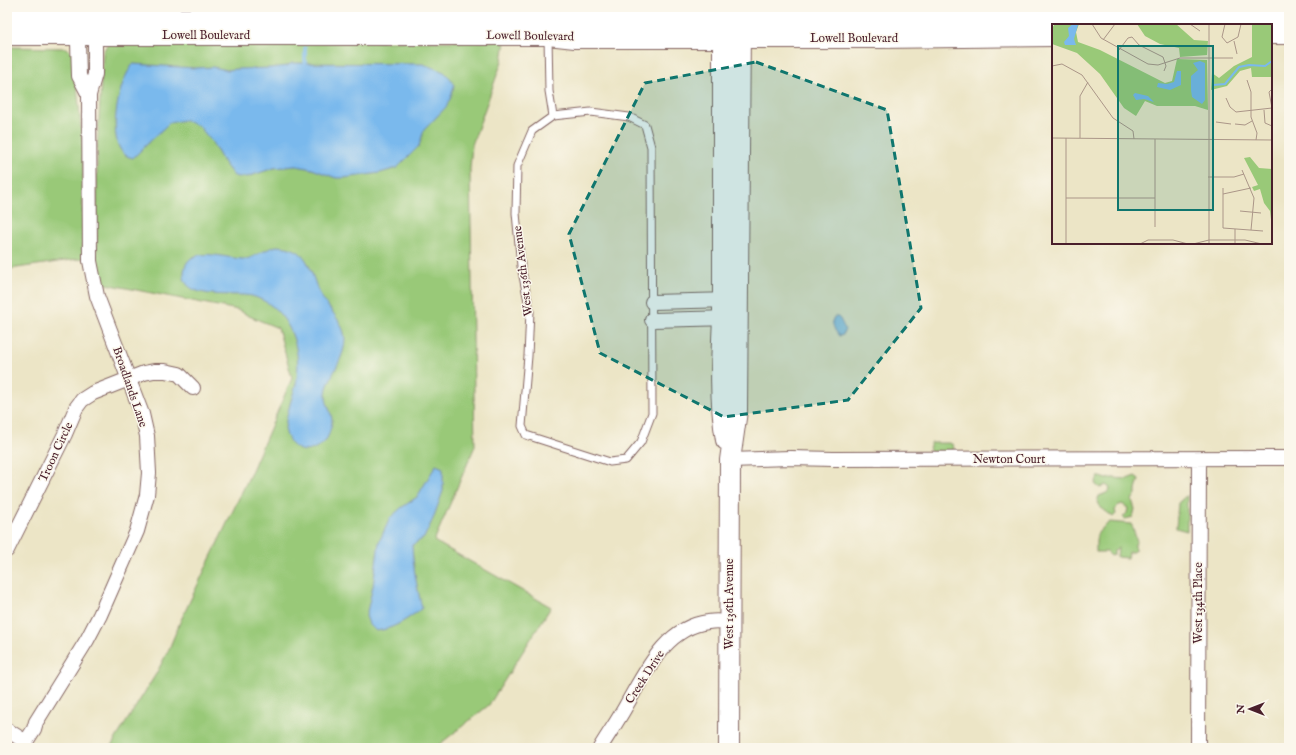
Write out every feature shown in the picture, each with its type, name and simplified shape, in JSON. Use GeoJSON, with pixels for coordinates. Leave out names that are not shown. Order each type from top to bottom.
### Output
{"type":"FeatureCollection","features":[{"type":"Feature","properties":{"kind":"main road","name":"Lowell Boulevard"},"geometry":{"type":"LineString","coordinates":[[7,19],[732,21],[930,16],[1032,20],[1289,18]]}},
{"type":"Feature","properties":{"kind":"main road","name":"Lowell Boulevard"},"geometry":{"type":"LineString","coordinates":[[7,35],[86,20],[548,35],[575,38],[732,21],[880,38],[1032,20],[1052,35]]}},
{"type":"Feature","properties":{"kind":"main road","name":"West 136th Avenue"},"geometry":{"type":"LineString","coordinates":[[729,748],[730,460],[724,427],[722,404],[730,309],[732,21]]}},
{"type":"Feature","properties":{"kind":"main road"},"geometry":{"type":"LineString","coordinates":[[1272,34],[1289,34]]}},
{"type":"Feature","properties":{"kind":"street","name":"Broadlands Lane"},"geometry":{"type":"LineString","coordinates":[[24,745],[34,729],[36,722],[87,640],[100,615],[137,531],[147,495],[149,472],[147,436],[142,414],[97,296],[90,262],[89,95],[79,76],[86,20]]}},
{"type":"Feature","properties":{"kind":"street"},"geometry":{"type":"LineString","coordinates":[[652,302],[730,309]]}},
{"type":"Feature","properties":{"kind":"street"},"geometry":{"type":"LineString","coordinates":[[652,320],[730,309]]}},
{"type":"Feature","properties":{"kind":"street","name":"Troon Circle"},"geometry":{"type":"LineString","coordinates":[[7,550],[66,434],[72,404],[93,393],[149,372],[165,371],[179,374],[193,388]]}},
{"type":"Feature","properties":{"kind":"street","name":"Newton Court"},"geometry":{"type":"LineString","coordinates":[[730,460],[791,458],[1289,458]]}},
{"type":"Feature","properties":{"kind":"street","name":"West 134th Place"},"geometry":{"type":"LineString","coordinates":[[1198,748],[1200,459]]}},
{"type":"Feature","properties":{"kind":"street","name":"Creek Drive"},"geometry":{"type":"LineString","coordinates":[[600,748],[619,719],[649,667],[659,652],[672,638],[691,627],[703,623],[720,621],[729,623]]}},
{"type":"Feature","properties":{"kind":"street"},"geometry":{"type":"LineString","coordinates":[[7,730],[24,745]]}},
{"type":"Feature","properties":{"kind":"lane"},"geometry":{"type":"LineString","coordinates":[[548,35],[549,91],[553,116]]}},
{"type":"Feature","properties":{"kind":"lane","name":"West 136th Avenue"},"geometry":{"type":"LineString","coordinates":[[591,112],[629,118],[645,125],[651,147],[652,302],[652,413],[641,442],[626,460],[610,462],[526,435],[522,426],[530,311],[521,266],[516,213],[518,166],[532,131],[553,116],[591,112]]}},
{"type":"Feature","properties":{"kind":"highlighted area"},"geometry":{"type":"Polygon","coordinates":[[[756,62],[887,110],[921,308],[848,400],[724,417],[600,353],[569,234],[645,83],[756,62]]]}},
{"type":"Feature","properties":{"kind":"green space"},"geometry":{"type":"Polygon","coordinates":[[[209,7],[341,7],[342,13],[209,10],[209,7]]]}},
{"type":"Feature","properties":{"kind":"green space"},"geometry":{"type":"Polygon","coordinates":[[[505,41],[502,61],[472,145],[470,169],[475,446],[434,541],[551,607],[489,705],[435,748],[110,748],[156,674],[169,649],[180,622],[249,477],[292,378],[278,328],[238,310],[101,283],[96,258],[97,148],[103,52],[108,43],[505,41]]]}},
{"type":"Feature","properties":{"kind":"green space"},"geometry":{"type":"Polygon","coordinates":[[[7,47],[67,48],[74,55],[83,147],[83,246],[85,258],[10,269],[7,287],[7,47]]]}},
{"type":"Feature","properties":{"kind":"green space"},"geometry":{"type":"Polygon","coordinates":[[[931,443],[950,443],[953,445],[954,449],[952,452],[931,452],[929,448],[931,443]]]}},
{"type":"Feature","properties":{"kind":"green space"},"geometry":{"type":"Polygon","coordinates":[[[1135,476],[1139,479],[1136,494],[1132,500],[1135,509],[1133,517],[1125,519],[1123,517],[1127,513],[1128,508],[1122,504],[1117,506],[1115,510],[1116,514],[1113,517],[1099,506],[1097,502],[1099,496],[1109,492],[1110,488],[1106,485],[1100,488],[1095,484],[1098,477],[1107,479],[1127,479],[1135,476]]]}},
{"type":"Feature","properties":{"kind":"green space"},"geometry":{"type":"Polygon","coordinates":[[[1187,495],[1187,531],[1176,528],[1178,503],[1187,495]]]}},
{"type":"Feature","properties":{"kind":"green space"},"geometry":{"type":"Polygon","coordinates":[[[1110,522],[1131,524],[1132,526],[1137,541],[1135,544],[1135,550],[1133,552],[1129,552],[1128,558],[1117,557],[1118,547],[1114,551],[1114,555],[1111,556],[1107,552],[1096,552],[1097,534],[1110,522]]]}},
{"type":"Feature","properties":{"kind":"water"},"geometry":{"type":"Polygon","coordinates":[[[292,63],[423,64],[444,72],[451,79],[454,86],[446,107],[424,130],[419,146],[397,168],[380,173],[336,178],[312,169],[296,166],[274,168],[247,177],[234,176],[224,163],[212,142],[199,126],[184,120],[169,123],[133,158],[125,154],[119,147],[115,126],[118,102],[125,78],[133,64],[195,68],[213,67],[227,70],[270,68],[287,66],[292,63]]]}},
{"type":"Feature","properties":{"kind":"water"},"geometry":{"type":"Polygon","coordinates":[[[276,246],[287,247],[295,250],[305,259],[309,265],[321,296],[338,320],[344,332],[345,339],[343,352],[329,382],[326,393],[332,420],[329,434],[321,445],[307,451],[302,451],[292,444],[288,439],[285,429],[295,388],[298,366],[292,334],[281,315],[271,305],[252,296],[208,294],[197,291],[189,286],[184,278],[185,267],[189,260],[195,256],[212,255],[246,259],[276,246]]]}},
{"type":"Feature","properties":{"kind":"water"},"geometry":{"type":"Polygon","coordinates":[[[834,317],[838,317],[840,319],[845,329],[843,335],[839,336],[835,329],[833,324],[834,317]]]}},
{"type":"Feature","properties":{"kind":"water"},"geometry":{"type":"Polygon","coordinates":[[[436,465],[443,468],[443,491],[433,519],[424,538],[412,545],[413,561],[422,608],[395,626],[376,631],[369,624],[366,616],[373,586],[379,542],[390,518],[417,497],[436,465]]]}},
{"type":"Feature","properties":{"kind":"waterway"},"geometry":{"type":"LineString","coordinates":[[305,48],[305,63]]}}]}
